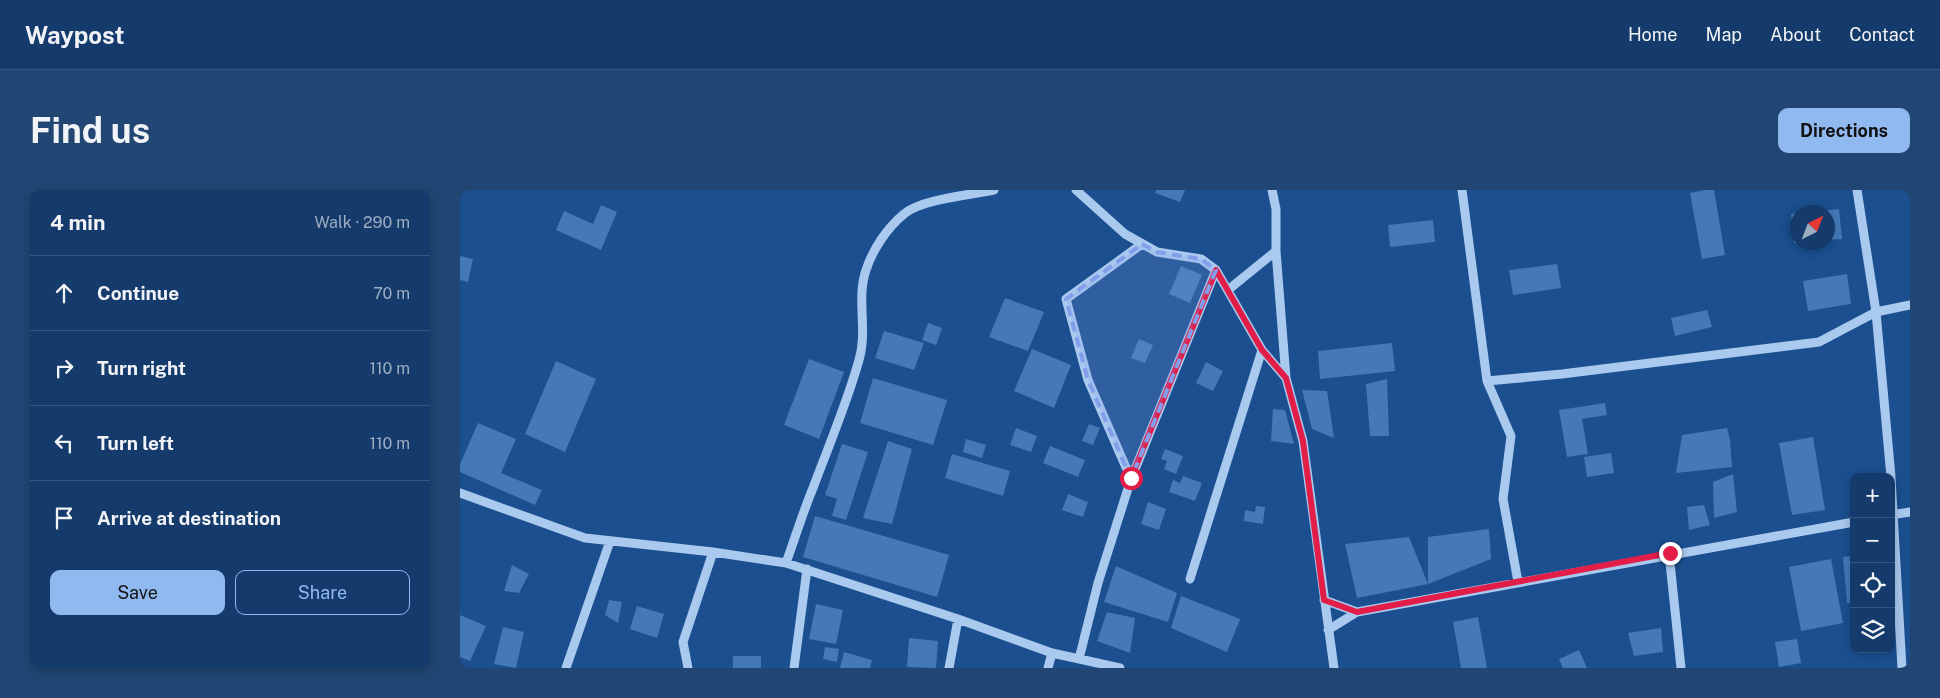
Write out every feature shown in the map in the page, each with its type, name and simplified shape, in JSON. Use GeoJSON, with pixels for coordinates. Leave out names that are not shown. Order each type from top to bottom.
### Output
{"type":"FeatureCollection","features":[{"type":"Feature","properties":{"kind":"street"},"geometry":{"type":"LineString","coordinates":[[786,562],[812,488],[826,458],[860,358],[864,332],[861,301],[866,271],[878,245],[904,213],[917,206],[930,201],[994,190]]}},
{"type":"Feature","properties":{"kind":"street"},"geometry":{"type":"LineString","coordinates":[[1076,190],[1125,234],[1142,244],[1157,252],[1200,259],[1216,270],[1262,350],[1286,378]]}},
{"type":"Feature","properties":{"kind":"street"},"geometry":{"type":"LineString","coordinates":[[1272,190],[1276,209],[1276,251],[1286,378],[1303,441],[1334,668]]}},
{"type":"Feature","properties":{"kind":"street"},"geometry":{"type":"LineString","coordinates":[[1462,190],[1486,381],[1511,436],[1503,499],[1518,582]]}},
{"type":"Feature","properties":{"kind":"street"},"geometry":{"type":"LineString","coordinates":[[1857,190],[1876,312],[1891,473]]}},
{"type":"Feature","properties":{"kind":"street"},"geometry":{"type":"LineString","coordinates":[[1131,478],[1088,380],[1066,299],[1142,244]]}},
{"type":"Feature","properties":{"kind":"street"},"geometry":{"type":"LineString","coordinates":[[1228,290],[1276,251]]}},
{"type":"Feature","properties":{"kind":"street"},"geometry":{"type":"LineString","coordinates":[[1079,659],[1098,583],[1131,478],[1216,270]]}},
{"type":"Feature","properties":{"kind":"street"},"geometry":{"type":"LineString","coordinates":[[1486,381],[1819,342],[1876,312],[1910,305]]}},
{"type":"Feature","properties":{"kind":"street"},"geometry":{"type":"LineString","coordinates":[[1190,579],[1262,350]]}},
{"type":"Feature","properties":{"kind":"street"},"geometry":{"type":"LineString","coordinates":[[460,493],[585,538],[786,562],[958,619],[1052,653],[1120,668]]}},
{"type":"Feature","properties":{"kind":"street"},"geometry":{"type":"LineString","coordinates":[[1895,515],[1910,512]]}},
{"type":"Feature","properties":{"kind":"street"},"geometry":{"type":"LineString","coordinates":[[1893,518],[1902,668]]}},
{"type":"Feature","properties":{"kind":"street"},"geometry":{"type":"LineString","coordinates":[[1328,630],[1357,612],[1670,553],[1850,523]]}},
{"type":"Feature","properties":{"kind":"street"},"geometry":{"type":"LineString","coordinates":[[566,668],[610,541]]}},
{"type":"Feature","properties":{"kind":"street"},"geometry":{"type":"LineString","coordinates":[[688,668],[683,642],[713,552]]}},
{"type":"Feature","properties":{"kind":"street"},"geometry":{"type":"LineString","coordinates":[[1670,553],[1681,668]]}},
{"type":"Feature","properties":{"kind":"street"},"geometry":{"type":"LineString","coordinates":[[794,668],[807,570]]}},
{"type":"Feature","properties":{"kind":"street"},"geometry":{"type":"LineString","coordinates":[[1324,600],[1357,612]]}},
{"type":"Feature","properties":{"kind":"street"},"geometry":{"type":"LineString","coordinates":[[949,668],[958,619]]}},
{"type":"Feature","properties":{"kind":"street"},"geometry":{"type":"LineString","coordinates":[[1048,668],[1052,653]]}},
{"type":"Feature","properties":{"kind":"highlighted area"},"geometry":{"type":"Polygon","coordinates":[[[1142,244],[1157,252],[1201,259],[1216,270],[1131,479],[1088,380],[1066,299],[1142,244]]]}},
{"type":"Feature","properties":{"kind":"building"},"geometry":{"type":"Polygon","coordinates":[[[1156,190],[1185,190],[1180,202],[1155,193],[1156,190]]]}},
{"type":"Feature","properties":{"kind":"building"},"geometry":{"type":"Polygon","coordinates":[[[1714,190],[1725,255],[1702,259],[1690,193],[1714,190]]]}},
{"type":"Feature","properties":{"kind":"building"},"geometry":{"type":"Polygon","coordinates":[[[601,205],[617,212],[601,250],[556,230],[564,211],[593,224],[601,205]]]}},
{"type":"Feature","properties":{"kind":"building"},"geometry":{"type":"Polygon","coordinates":[[[1835,209],[1839,209],[1842,239],[1835,240],[1835,209]]]}},
{"type":"Feature","properties":{"kind":"building"},"geometry":{"type":"Polygon","coordinates":[[[1433,220],[1435,242],[1390,247],[1388,225],[1433,220]]]}},
{"type":"Feature","properties":{"kind":"building"},"geometry":{"type":"Polygon","coordinates":[[[460,256],[473,259],[468,282],[460,280],[460,256]]]}},
{"type":"Feature","properties":{"kind":"building"},"geometry":{"type":"Polygon","coordinates":[[[1557,264],[1561,288],[1513,295],[1509,270],[1557,264]]]}},
{"type":"Feature","properties":{"kind":"building"},"geometry":{"type":"Polygon","coordinates":[[[1181,266],[1202,275],[1190,303],[1169,294],[1181,266]]]}},
{"type":"Feature","properties":{"kind":"building"},"geometry":{"type":"Polygon","coordinates":[[[1847,274],[1851,304],[1808,311],[1803,281],[1847,274]]]}},
{"type":"Feature","properties":{"kind":"building"},"geometry":{"type":"Polygon","coordinates":[[[1005,298],[1044,312],[1028,351],[989,337],[1005,298]]]}},
{"type":"Feature","properties":{"kind":"building"},"geometry":{"type":"Polygon","coordinates":[[[1707,310],[1712,327],[1675,336],[1671,318],[1707,310]]]}},
{"type":"Feature","properties":{"kind":"building"},"geometry":{"type":"Polygon","coordinates":[[[928,323],[942,328],[936,345],[922,340],[928,323]]]}},
{"type":"Feature","properties":{"kind":"building"},"geometry":{"type":"Polygon","coordinates":[[[884,331],[924,343],[914,370],[875,358],[884,331]]]}},
{"type":"Feature","properties":{"kind":"building"},"geometry":{"type":"Polygon","coordinates":[[[1139,339],[1153,345],[1145,363],[1131,358],[1139,339]]]}},
{"type":"Feature","properties":{"kind":"building"},"geometry":{"type":"Polygon","coordinates":[[[1392,343],[1395,371],[1320,379],[1318,351],[1392,343]]]}},
{"type":"Feature","properties":{"kind":"building"},"geometry":{"type":"Polygon","coordinates":[[[1032,349],[1071,365],[1054,408],[1014,391],[1032,349]]]}},
{"type":"Feature","properties":{"kind":"building"},"geometry":{"type":"Polygon","coordinates":[[[809,359],[844,372],[819,439],[784,425],[809,359]]]}},
{"type":"Feature","properties":{"kind":"building"},"geometry":{"type":"Polygon","coordinates":[[[556,361],[596,379],[565,452],[525,434],[556,361]]]}},
{"type":"Feature","properties":{"kind":"building"},"geometry":{"type":"Polygon","coordinates":[[[1206,362],[1223,371],[1213,391],[1196,383],[1206,362]]]}},
{"type":"Feature","properties":{"kind":"building"},"geometry":{"type":"Polygon","coordinates":[[[873,378],[947,400],[933,445],[860,423],[873,378]]]}},
{"type":"Feature","properties":{"kind":"building"},"geometry":{"type":"Polygon","coordinates":[[[1387,379],[1389,436],[1370,436],[1366,384],[1387,379]]]}},
{"type":"Feature","properties":{"kind":"building"},"geometry":{"type":"Polygon","coordinates":[[[1302,390],[1327,391],[1334,438],[1312,429],[1302,390]]]}},
{"type":"Feature","properties":{"kind":"building"},"geometry":{"type":"Polygon","coordinates":[[[1605,403],[1607,415],[1582,419],[1588,454],[1567,457],[1559,410],[1605,403]]]}},
{"type":"Feature","properties":{"kind":"building"},"geometry":{"type":"Polygon","coordinates":[[[1273,409],[1285,410],[1294,444],[1271,441],[1273,409]]]}},
{"type":"Feature","properties":{"kind":"building"},"geometry":{"type":"Polygon","coordinates":[[[478,423],[516,439],[501,473],[542,490],[535,505],[460,472],[460,464],[478,423]]]}},
{"type":"Feature","properties":{"kind":"building"},"geometry":{"type":"Polygon","coordinates":[[[1089,424],[1100,428],[1093,445],[1082,441],[1089,424]]]}},
{"type":"Feature","properties":{"kind":"building"},"geometry":{"type":"Polygon","coordinates":[[[1016,428],[1037,436],[1031,452],[1010,445],[1016,428]]]}},
{"type":"Feature","properties":{"kind":"building"},"geometry":{"type":"Polygon","coordinates":[[[1727,428],[1732,467],[1676,473],[1682,435],[1727,428]]]}},
{"type":"Feature","properties":{"kind":"building"},"geometry":{"type":"Polygon","coordinates":[[[1813,437],[1825,510],[1792,515],[1779,443],[1813,437]]]}},
{"type":"Feature","properties":{"kind":"building"},"geometry":{"type":"Polygon","coordinates":[[[966,439],[986,445],[982,458],[963,452],[966,439]]]}},
{"type":"Feature","properties":{"kind":"building"},"geometry":{"type":"Polygon","coordinates":[[[888,441],[912,449],[892,524],[863,518],[888,441]]]}},
{"type":"Feature","properties":{"kind":"building"},"geometry":{"type":"Polygon","coordinates":[[[842,444],[868,452],[846,520],[832,516],[837,499],[825,495],[842,444]]]}},
{"type":"Feature","properties":{"kind":"building"},"geometry":{"type":"Polygon","coordinates":[[[1050,446],[1085,460],[1078,477],[1043,463],[1050,446]]]}},
{"type":"Feature","properties":{"kind":"building"},"geometry":{"type":"Polygon","coordinates":[[[1165,449],[1183,456],[1176,474],[1164,469],[1167,461],[1161,459],[1165,449]]]}},
{"type":"Feature","properties":{"kind":"building"},"geometry":{"type":"Polygon","coordinates":[[[1611,453],[1614,473],[1587,477],[1584,457],[1611,453]]]}},
{"type":"Feature","properties":{"kind":"building"},"geometry":{"type":"Polygon","coordinates":[[[952,454],[1010,471],[1003,496],[945,478],[952,454]]]}},
{"type":"Feature","properties":{"kind":"building"},"geometry":{"type":"Polygon","coordinates":[[[1733,474],[1737,512],[1714,518],[1713,482],[1733,474]]]}},
{"type":"Feature","properties":{"kind":"building"},"geometry":{"type":"Polygon","coordinates":[[[1183,476],[1202,483],[1195,501],[1169,492],[1173,480],[1180,483],[1183,476]]]}},
{"type":"Feature","properties":{"kind":"building"},"geometry":{"type":"Polygon","coordinates":[[[1068,494],[1088,502],[1083,517],[1062,510],[1068,494]]]}},
{"type":"Feature","properties":{"kind":"building"},"geometry":{"type":"Polygon","coordinates":[[[1148,502],[1166,509],[1159,530],[1141,524],[1148,502]]]}},
{"type":"Feature","properties":{"kind":"building"},"geometry":{"type":"Polygon","coordinates":[[[1704,505],[1710,525],[1689,530],[1687,507],[1704,505]]]}},
{"type":"Feature","properties":{"kind":"building"},"geometry":{"type":"Polygon","coordinates":[[[1256,506],[1265,507],[1263,524],[1244,521],[1245,510],[1255,512],[1256,506]]]}},
{"type":"Feature","properties":{"kind":"building"},"geometry":{"type":"Polygon","coordinates":[[[815,516],[949,555],[937,597],[803,557],[815,516]]]}},
{"type":"Feature","properties":{"kind":"building"},"geometry":{"type":"Polygon","coordinates":[[[1489,529],[1491,559],[1428,584],[1428,537],[1489,529]]]}},
{"type":"Feature","properties":{"kind":"building"},"geometry":{"type":"Polygon","coordinates":[[[1409,537],[1428,584],[1357,598],[1345,544],[1409,537]]]}},
{"type":"Feature","properties":{"kind":"building"},"geometry":{"type":"Polygon","coordinates":[[[1850,556],[1850,603],[1847,603],[1843,557],[1850,556]]]}},
{"type":"Feature","properties":{"kind":"building"},"geometry":{"type":"Polygon","coordinates":[[[1831,559],[1843,623],[1801,631],[1789,567],[1831,559]]]}},
{"type":"Feature","properties":{"kind":"building"},"geometry":{"type":"Polygon","coordinates":[[[512,565],[529,574],[519,593],[504,591],[512,565]]]}},
{"type":"Feature","properties":{"kind":"building"},"geometry":{"type":"Polygon","coordinates":[[[1116,566],[1177,593],[1168,622],[1104,602],[1116,566]]]}},
{"type":"Feature","properties":{"kind":"building"},"geometry":{"type":"Polygon","coordinates":[[[1181,596],[1240,619],[1227,652],[1171,628],[1181,596]]]}},
{"type":"Feature","properties":{"kind":"building"},"geometry":{"type":"Polygon","coordinates":[[[609,600],[622,602],[618,623],[605,615],[609,600]]]}},
{"type":"Feature","properties":{"kind":"building"},"geometry":{"type":"Polygon","coordinates":[[[816,604],[843,610],[836,644],[809,639],[816,604]]]}},
{"type":"Feature","properties":{"kind":"building"},"geometry":{"type":"Polygon","coordinates":[[[637,606],[664,614],[657,638],[630,629],[637,606]]]}},
{"type":"Feature","properties":{"kind":"building"},"geometry":{"type":"Polygon","coordinates":[[[1107,612],[1135,618],[1130,653],[1097,641],[1107,612]]]}},
{"type":"Feature","properties":{"kind":"building"},"geometry":{"type":"Polygon","coordinates":[[[460,615],[486,626],[470,661],[460,657],[460,615]]]}},
{"type":"Feature","properties":{"kind":"building"},"geometry":{"type":"Polygon","coordinates":[[[1478,617],[1487,668],[1461,668],[1453,622],[1478,617]]]}},
{"type":"Feature","properties":{"kind":"building"},"geometry":{"type":"Polygon","coordinates":[[[503,627],[524,632],[516,668],[494,664],[503,627]]]}},
{"type":"Feature","properties":{"kind":"building"},"geometry":{"type":"Polygon","coordinates":[[[1661,628],[1663,652],[1634,656],[1628,633],[1661,628]]]}},
{"type":"Feature","properties":{"kind":"building"},"geometry":{"type":"Polygon","coordinates":[[[909,638],[938,641],[936,668],[907,667],[909,638]]]}},
{"type":"Feature","properties":{"kind":"building"},"geometry":{"type":"Polygon","coordinates":[[[1797,639],[1801,663],[1779,667],[1775,642],[1797,639]]]}},
{"type":"Feature","properties":{"kind":"building"},"geometry":{"type":"Polygon","coordinates":[[[825,647],[839,649],[837,662],[823,659],[825,647]]]}},
{"type":"Feature","properties":{"kind":"building"},"geometry":{"type":"Polygon","coordinates":[[[1579,650],[1587,668],[1563,668],[1559,659],[1579,650]]]}},
{"type":"Feature","properties":{"kind":"building"},"geometry":{"type":"Polygon","coordinates":[[[844,652],[872,660],[870,668],[840,668],[844,652]]]}},
{"type":"Feature","properties":{"kind":"building"},"geometry":{"type":"Polygon","coordinates":[[[733,656],[761,656],[761,668],[733,668],[733,656]]]}},
{"type":"Feature","properties":{"kind":"route"},"geometry":{"type":"LineString","coordinates":[[1131,478],[1216,270],[1262,350],[1286,378],[1303,441],[1324,600],[1357,612],[1670,553]]}}]}
